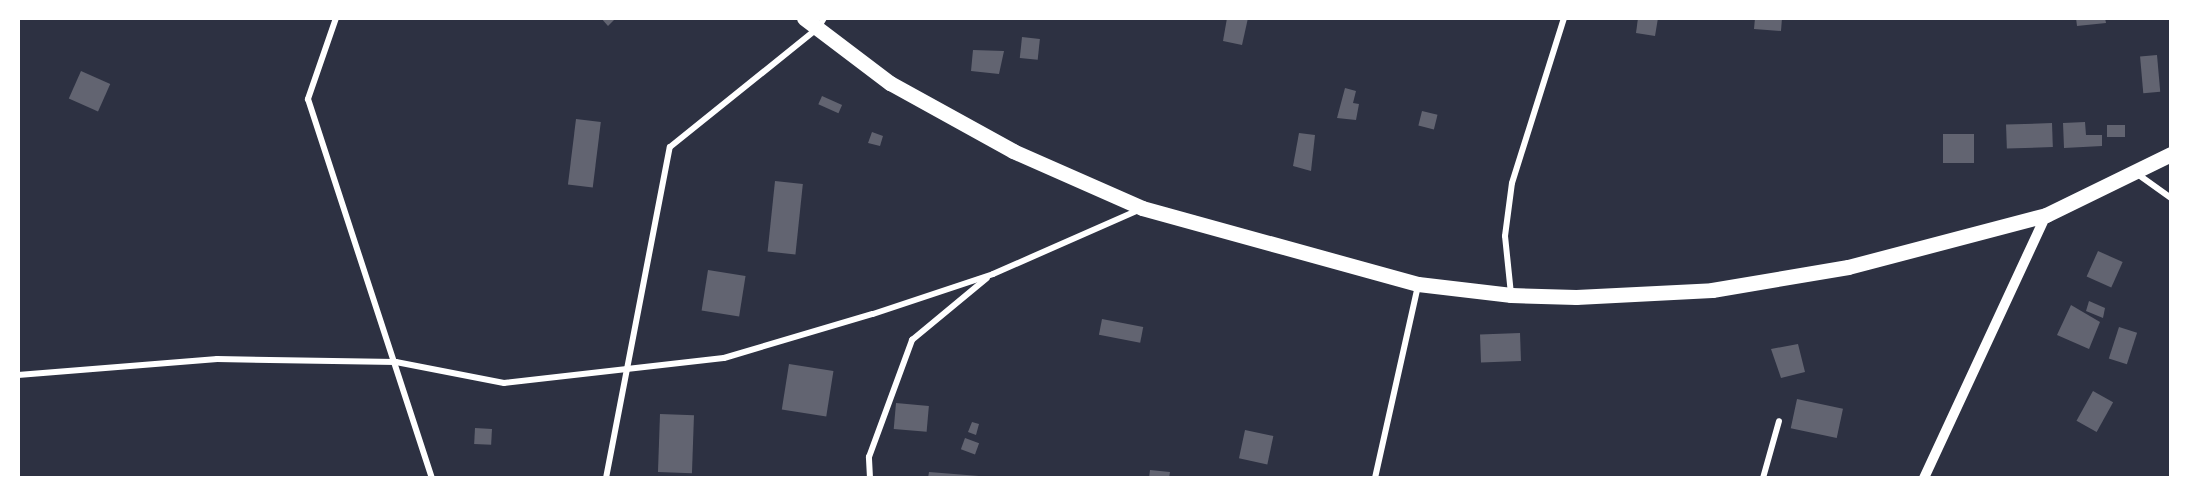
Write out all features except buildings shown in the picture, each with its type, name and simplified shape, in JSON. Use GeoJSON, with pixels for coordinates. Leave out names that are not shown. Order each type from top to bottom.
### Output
{"type":"FeatureCollection","features":[{"type":"Feature","properties":{"kind":"main road"},"geometry":{"type":"LineString","coordinates":[[804,18],[821,23],[900,89],[1013,151],[1142,208],[1418,284],[1511,295],[1576,297],[1712,290],[1848,267],[2046,215],[2171,154]]}},
{"type":"Feature","properties":{"kind":"street"},"geometry":{"type":"LineString","coordinates":[[336,18],[308,99],[396,362],[432,478]]}},
{"type":"Feature","properties":{"kind":"street"},"geometry":{"type":"LineString","coordinates":[[1511,295],[1505,236],[1512,183],[1564,18]]}},
{"type":"Feature","properties":{"kind":"street"},"geometry":{"type":"LineString","coordinates":[[606,478],[670,147],[821,23]]}},
{"type":"Feature","properties":{"kind":"street"},"geometry":{"type":"LineString","coordinates":[[2136,173],[2171,198]]}},
{"type":"Feature","properties":{"kind":"street"},"geometry":{"type":"LineString","coordinates":[[18,375],[217,359],[396,362],[504,382],[628,366],[724,358],[873,314],[993,274],[1142,208]]}},
{"type":"Feature","properties":{"kind":"street"},"geometry":{"type":"LineString","coordinates":[[1924,478],[2046,215]]}},
{"type":"Feature","properties":{"kind":"street"},"geometry":{"type":"LineString","coordinates":[[870,478],[869,457],[912,340],[993,274]]}},
{"type":"Feature","properties":{"kind":"street"},"geometry":{"type":"LineString","coordinates":[[1375,478],[1418,284]]}},
{"type":"Feature","properties":{"kind":"street"},"geometry":{"type":"LineString","coordinates":[[1763,478],[1779,421]]}}]}
